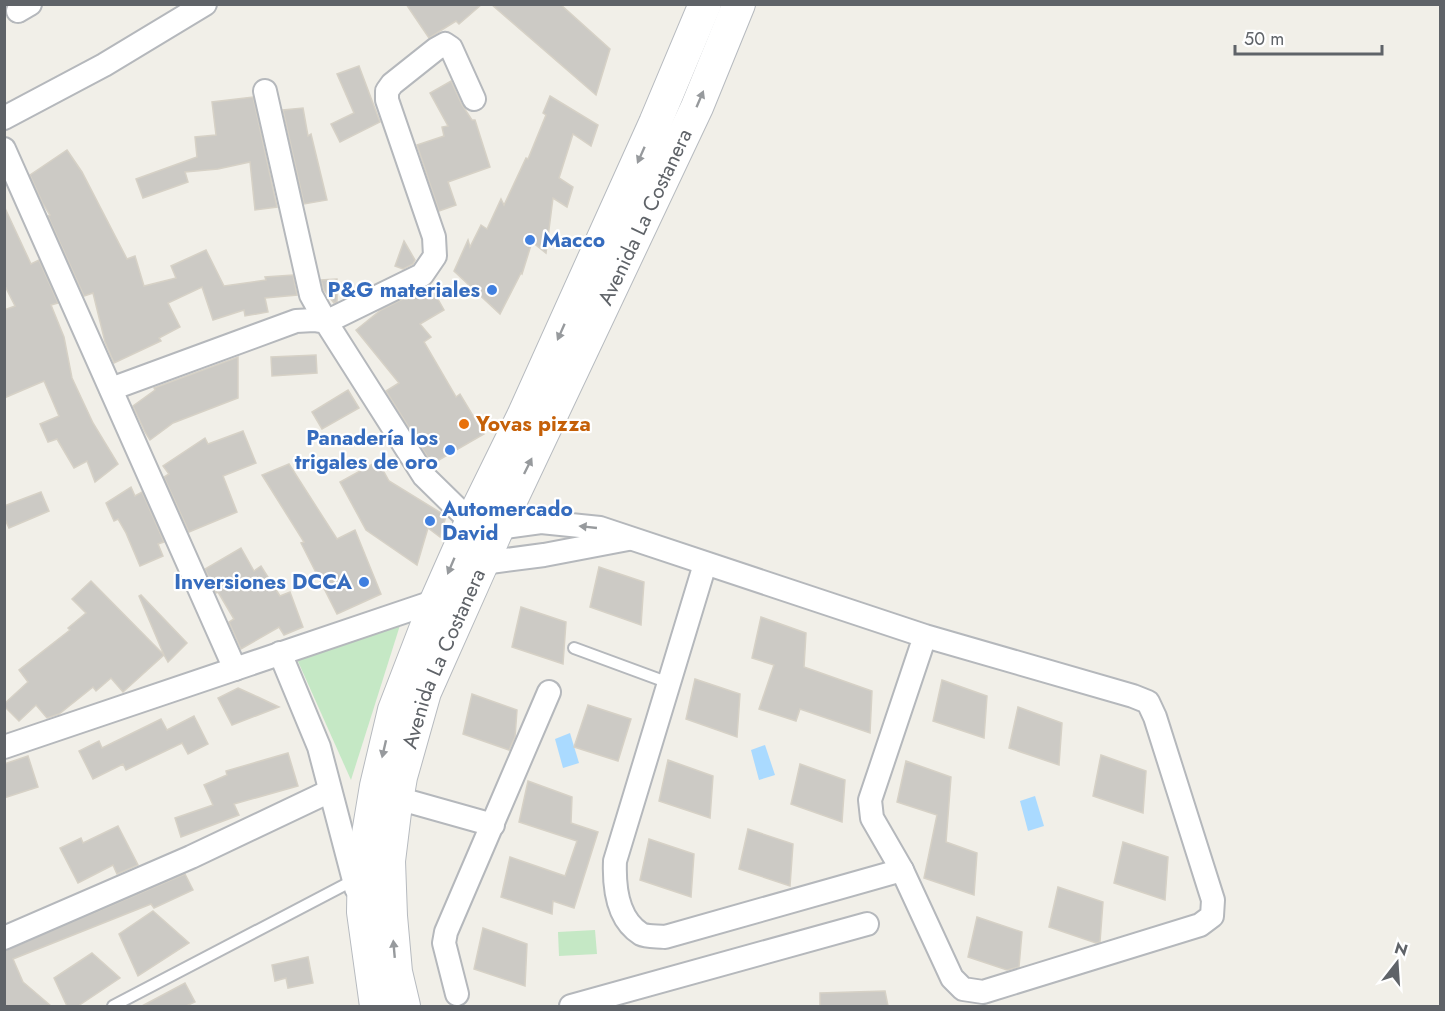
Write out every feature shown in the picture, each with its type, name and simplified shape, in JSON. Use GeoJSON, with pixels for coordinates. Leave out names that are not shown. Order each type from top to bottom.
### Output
{"type":"FeatureCollection","features":[{"type":"Feature","properties":{"kind":"street"},"geometry":{"type":"LineString","coordinates":[[4,118],[104,65],[205,4]]}},
{"type":"Feature","properties":{"kind":"street","name":"Avenida La Costanera"},"geometry":{"type":"LineString","coordinates":[[404,1006],[396,972],[389,861],[401,777],[425,692],[483,563],[484,525],[523,416],[656,123],[705,4]]}},
{"type":"Feature","properties":{"kind":"street","name":"Avenida La Costanera"},"geometry":{"type":"LineString","coordinates":[[376,1006],[364,920],[364,858],[384,748],[394,710],[436,602],[484,525],[697,106],[739,4]]}},
{"type":"Feature","properties":{"kind":"street"},"geometry":{"type":"LineString","coordinates":[[111,389],[296,321],[326,322],[422,275],[435,255],[434,237],[387,100],[387,91],[401,77],[445,44],[451,48],[474,99]]}},
{"type":"Feature","properties":{"kind":"street"},"geometry":{"type":"LineString","coordinates":[[265,91],[311,295],[424,476],[484,525],[541,522],[600,528],[925,636],[1148,702],[1155,717],[1214,900],[1212,916],[1200,925],[983,992],[963,989],[952,978],[902,870],[872,818],[870,800],[925,636]]}},
{"type":"Feature","properties":{"kind":"street"},"geometry":{"type":"LineString","coordinates":[[4,149],[235,669]]}},
{"type":"Feature","properties":{"kind":"street"},"geometry":{"type":"LineString","coordinates":[[483,563],[544,555],[633,538]]}},
{"type":"Feature","properties":{"kind":"street"},"geometry":{"type":"LineString","coordinates":[[705,564],[615,861],[614,880],[619,903],[628,920],[642,934],[665,937],[902,870]]}},
{"type":"Feature","properties":{"kind":"street"},"geometry":{"type":"LineString","coordinates":[[4,747],[436,602]]}},
{"type":"Feature","properties":{"kind":"street"},"geometry":{"type":"LineString","coordinates":[[280,653],[319,747],[364,920],[358,985],[360,1006]]}},
{"type":"Feature","properties":{"kind":"street"},"geometry":{"type":"LineString","coordinates":[[457,994],[444,943],[446,932],[549,692]]}},
{"type":"Feature","properties":{"kind":"street"},"geometry":{"type":"LineString","coordinates":[[4,938],[191,857],[330,791]]}},
{"type":"Feature","properties":{"kind":"street"},"geometry":{"type":"LineString","coordinates":[[397,798],[493,825]]}},
{"type":"Feature","properties":{"kind":"street"},"geometry":{"type":"LineString","coordinates":[[571,1006],[867,924]]}},
{"type":"Feature","properties":{"kind":"lane"},"geometry":{"type":"LineString","coordinates":[[574,648],[669,683]]}},
{"type":"Feature","properties":{"kind":"lane"},"geometry":{"type":"LineString","coordinates":[[113,1006],[354,880]]}},
{"type":"Feature","properties":{"kind":"green space"},"geometry":{"type":"Polygon","coordinates":[[[402,619],[351,780],[296,657],[402,619]]]}},
{"type":"Feature","properties":{"kind":"green space"},"geometry":{"type":"Polygon","coordinates":[[[595,930],[597,954],[559,956],[558,932],[595,930]]]}},
{"type":"Feature","properties":{"kind":"water"},"geometry":{"type":"Polygon","coordinates":[[[570,733],[579,763],[563,768],[555,739],[570,733]]]}},
{"type":"Feature","properties":{"kind":"water"},"geometry":{"type":"Polygon","coordinates":[[[765,745],[775,775],[759,780],[751,750],[765,745]]]}},
{"type":"Feature","properties":{"kind":"water"},"geometry":{"type":"Polygon","coordinates":[[[1035,796],[1044,826],[1028,831],[1020,801],[1035,796]]]}},
{"type":"Feature","properties":{"kind":"building"},"geometry":{"type":"Polygon","coordinates":[[[406,4],[482,4],[459,24],[456,21],[429,38],[406,4]]]}},
{"type":"Feature","properties":{"kind":"building"},"geometry":{"type":"Polygon","coordinates":[[[491,4],[560,4],[610,49],[596,95],[491,4]]]}},
{"type":"Feature","properties":{"kind":"building"},"geometry":{"type":"Polygon","coordinates":[[[359,66],[380,122],[340,142],[331,124],[354,113],[337,74],[359,66]]]}},
{"type":"Feature","properties":{"kind":"building"},"geometry":{"type":"Polygon","coordinates":[[[451,81],[462,105],[472,120],[475,120],[490,167],[448,182],[456,205],[439,211],[417,145],[444,136],[442,127],[448,126],[430,93],[451,81]]]}},
{"type":"Feature","properties":{"kind":"building"},"geometry":{"type":"Polygon","coordinates":[[[550,96],[598,125],[591,146],[573,134],[559,178],[573,187],[567,207],[553,198],[546,253],[532,242],[522,274],[500,314],[454,271],[468,240],[470,247],[481,225],[487,229],[501,199],[504,205],[526,158],[528,159],[546,115],[543,113],[550,96]]]}},
{"type":"Feature","properties":{"kind":"building"},"geometry":{"type":"Polygon","coordinates":[[[253,97],[277,207],[255,210],[250,162],[218,169],[185,172],[188,182],[143,198],[136,179],[197,157],[195,137],[216,135],[212,102],[253,97]]]}},
{"type":"Feature","properties":{"kind":"building"},"geometry":{"type":"Polygon","coordinates":[[[303,108],[308,136],[311,134],[327,200],[304,204],[283,110],[303,108]]]}},
{"type":"Feature","properties":{"kind":"building"},"geometry":{"type":"Polygon","coordinates":[[[67,150],[82,172],[127,259],[135,256],[144,286],[176,278],[171,266],[206,250],[224,286],[266,280],[265,277],[293,275],[297,295],[265,298],[268,312],[245,316],[244,310],[213,320],[202,287],[168,303],[180,327],[159,338],[161,341],[114,363],[105,342],[93,293],[84,296],[48,216],[50,215],[30,175],[67,150]]]}},
{"type":"Feature","properties":{"kind":"building"},"geometry":{"type":"Polygon","coordinates":[[[4,206],[31,264],[39,260],[58,303],[51,305],[64,337],[72,378],[93,423],[118,464],[95,482],[87,461],[74,468],[57,439],[48,442],[40,424],[59,416],[44,381],[4,398],[4,310],[15,306],[4,284],[4,206]]]}},
{"type":"Feature","properties":{"kind":"building"},"geometry":{"type":"Polygon","coordinates":[[[404,241],[415,260],[413,264],[403,269],[395,266],[404,241]]]}},
{"type":"Feature","properties":{"kind":"building"},"geometry":{"type":"Polygon","coordinates":[[[337,279],[337,302],[334,303],[324,290],[321,280],[337,279]]]}},
{"type":"Feature","properties":{"kind":"building"},"geometry":{"type":"Polygon","coordinates":[[[430,285],[444,310],[420,324],[431,337],[424,342],[456,397],[460,394],[484,434],[432,464],[386,391],[399,383],[356,330],[381,310],[430,285]]]}},
{"type":"Feature","properties":{"kind":"building"},"geometry":{"type":"Polygon","coordinates":[[[316,355],[317,373],[272,376],[271,357],[316,355]]]}},
{"type":"Feature","properties":{"kind":"building"},"geometry":{"type":"Polygon","coordinates":[[[238,357],[238,398],[173,423],[150,440],[133,406],[155,390],[154,388],[238,357]]]}},
{"type":"Feature","properties":{"kind":"building"},"geometry":{"type":"Polygon","coordinates":[[[348,390],[359,408],[322,429],[312,412],[348,390]]]}},
{"type":"Feature","properties":{"kind":"building"},"geometry":{"type":"Polygon","coordinates":[[[243,431],[256,463],[223,476],[237,512],[189,532],[164,477],[169,474],[163,466],[205,438],[208,444],[243,431]]]}},
{"type":"Feature","properties":{"kind":"building"},"geometry":{"type":"Polygon","coordinates":[[[378,461],[389,481],[446,516],[440,537],[428,528],[417,565],[366,530],[340,482],[378,461]]]}},
{"type":"Feature","properties":{"kind":"building"},"geometry":{"type":"Polygon","coordinates":[[[289,464],[337,539],[355,530],[381,594],[337,614],[301,543],[304,542],[262,475],[289,464]]]}},
{"type":"Feature","properties":{"kind":"building"},"geometry":{"type":"Polygon","coordinates":[[[131,487],[135,496],[142,492],[164,542],[158,544],[163,556],[140,566],[126,533],[118,519],[114,521],[106,503],[131,487]]]}},
{"type":"Feature","properties":{"kind":"building"},"geometry":{"type":"Polygon","coordinates":[[[41,492],[49,511],[9,528],[4,517],[4,506],[41,492]]]}},
{"type":"Feature","properties":{"kind":"building"},"geometry":{"type":"Polygon","coordinates":[[[241,548],[254,571],[261,566],[280,596],[290,592],[303,627],[284,635],[279,627],[241,649],[229,622],[234,619],[218,592],[216,593],[205,569],[241,548]]]}},
{"type":"Feature","properties":{"kind":"building"},"geometry":{"type":"Polygon","coordinates":[[[599,567],[644,582],[641,625],[590,607],[599,567]]]}},
{"type":"Feature","properties":{"kind":"building"},"geometry":{"type":"Polygon","coordinates":[[[91,581],[164,655],[123,692],[111,678],[96,691],[93,687],[59,714],[47,718],[36,705],[19,721],[4,704],[28,682],[19,670],[70,630],[68,628],[86,613],[72,599],[91,581]]]}},
{"type":"Feature","properties":{"kind":"building"},"geometry":{"type":"Polygon","coordinates":[[[141,595],[187,643],[168,662],[139,596],[141,595]]]}},
{"type":"Feature","properties":{"kind":"building"},"geometry":{"type":"Polygon","coordinates":[[[521,607],[566,622],[563,664],[512,647],[521,607]]]}},
{"type":"Feature","properties":{"kind":"building"},"geometry":{"type":"Polygon","coordinates":[[[761,617],[806,633],[804,667],[872,691],[870,733],[800,709],[796,721],[759,709],[774,665],[752,658],[761,617]]]}},
{"type":"Feature","properties":{"kind":"building"},"geometry":{"type":"Polygon","coordinates":[[[695,679],[740,694],[737,737],[686,719],[695,679]]]}},
{"type":"Feature","properties":{"kind":"building"},"geometry":{"type":"Polygon","coordinates":[[[942,680],[987,696],[984,738],[933,721],[942,680]]]}},
{"type":"Feature","properties":{"kind":"building"},"geometry":{"type":"Polygon","coordinates":[[[238,688],[279,707],[232,725],[218,698],[238,688]]]}},
{"type":"Feature","properties":{"kind":"building"},"geometry":{"type":"Polygon","coordinates":[[[472,694],[517,710],[515,737],[509,750],[463,734],[472,694]]]}},
{"type":"Feature","properties":{"kind":"building"},"geometry":{"type":"Polygon","coordinates":[[[588,705],[631,719],[618,761],[574,747],[588,705]]]}},
{"type":"Feature","properties":{"kind":"building"},"geometry":{"type":"Polygon","coordinates":[[[1018,707],[1062,723],[1059,765],[1009,748],[1018,707]]]}},
{"type":"Feature","properties":{"kind":"building"},"geometry":{"type":"Polygon","coordinates":[[[194,716],[208,744],[188,754],[182,743],[126,770],[123,764],[93,779],[79,751],[99,741],[102,748],[161,719],[167,730],[194,716]]]}},
{"type":"Feature","properties":{"kind":"building"},"geometry":{"type":"Polygon","coordinates":[[[288,753],[298,786],[234,804],[239,815],[181,837],[175,818],[213,805],[204,785],[227,775],[226,771],[288,753]]]}},
{"type":"Feature","properties":{"kind":"building"},"geometry":{"type":"Polygon","coordinates":[[[1101,755],[1146,771],[1143,813],[1093,796],[1101,755]]]}},
{"type":"Feature","properties":{"kind":"building"},"geometry":{"type":"Polygon","coordinates":[[[28,756],[38,787],[4,798],[4,764],[28,756]]]}},
{"type":"Feature","properties":{"kind":"building"},"geometry":{"type":"Polygon","coordinates":[[[668,760],[713,776],[710,818],[659,801],[668,760]]]}},
{"type":"Feature","properties":{"kind":"building"},"geometry":{"type":"Polygon","coordinates":[[[906,761],[951,777],[946,842],[977,853],[974,895],[924,878],[937,815],[897,802],[906,761]]]}},
{"type":"Feature","properties":{"kind":"building"},"geometry":{"type":"Polygon","coordinates":[[[800,764],[845,780],[842,822],[791,804],[800,764]]]}},
{"type":"Feature","properties":{"kind":"building"},"geometry":{"type":"Polygon","coordinates":[[[528,781],[572,797],[571,823],[598,832],[574,908],[553,901],[552,914],[501,897],[510,857],[565,876],[577,841],[519,822],[528,781]]]}},
{"type":"Feature","properties":{"kind":"building"},"geometry":{"type":"Polygon","coordinates":[[[118,826],[138,865],[117,874],[113,865],[78,883],[60,848],[81,838],[83,843],[118,826]]]}},
{"type":"Feature","properties":{"kind":"building"},"geometry":{"type":"Polygon","coordinates":[[[748,829],[793,844],[790,886],[739,869],[748,829]]]}},
{"type":"Feature","properties":{"kind":"building"},"geometry":{"type":"Polygon","coordinates":[[[649,839],[694,854],[691,897],[640,880],[649,839]]]}},
{"type":"Feature","properties":{"kind":"building"},"geometry":{"type":"Polygon","coordinates":[[[1123,842],[1168,857],[1165,900],[1114,883],[1123,842]]]}},
{"type":"Feature","properties":{"kind":"building"},"geometry":{"type":"Polygon","coordinates":[[[185,874],[193,890],[154,908],[151,904],[13,959],[23,982],[51,1006],[4,1006],[4,951],[185,874]]]}},
{"type":"Feature","properties":{"kind":"building"},"geometry":{"type":"Polygon","coordinates":[[[1058,887],[1103,902],[1100,942],[1096,943],[1049,927],[1058,887]]]}},
{"type":"Feature","properties":{"kind":"building"},"geometry":{"type":"Polygon","coordinates":[[[153,911],[189,943],[138,976],[119,934],[153,911]]]}},
{"type":"Feature","properties":{"kind":"building"},"geometry":{"type":"Polygon","coordinates":[[[977,917],[1022,932],[1019,967],[1007,970],[968,957],[977,917]]]}},
{"type":"Feature","properties":{"kind":"building"},"geometry":{"type":"Polygon","coordinates":[[[483,928],[527,944],[525,986],[474,969],[483,928]]]}},
{"type":"Feature","properties":{"kind":"building"},"geometry":{"type":"Polygon","coordinates":[[[92,953],[120,978],[78,1006],[67,1006],[54,978],[92,953]]]}},
{"type":"Feature","properties":{"kind":"building"},"geometry":{"type":"Polygon","coordinates":[[[308,957],[313,983],[288,988],[286,978],[275,981],[272,965],[308,957]]]}},
{"type":"Feature","properties":{"kind":"building"},"geometry":{"type":"Polygon","coordinates":[[[185,983],[195,1002],[186,1006],[142,1006],[185,983]]]}},
{"type":"Feature","properties":{"kind":"building"},"geometry":{"type":"Polygon","coordinates":[[[885,991],[888,1006],[820,1006],[820,993],[885,991]]]}},
{"type":"Feature","properties":{"kind":"place","name":"Macco"},"geometry":{"type":"Point","coordinates":[530,240]}},
{"type":"Feature","properties":{"kind":"place","name":"P&G materiales"},"geometry":{"type":"Point","coordinates":[492,290]}},
{"type":"Feature","properties":{"kind":"place","name":"Yovas pizza"},"geometry":{"type":"Point","coordinates":[464,424]}},
{"type":"Feature","properties":{"kind":"place","name":"Panadería los trigales de oro"},"geometry":{"type":"Point","coordinates":[450,450]}},
{"type":"Feature","properties":{"kind":"place","name":"Automercado David"},"geometry":{"type":"Point","coordinates":[430,521]}},
{"type":"Feature","properties":{"kind":"place","name":"Inversiones DCCA"},"geometry":{"type":"Point","coordinates":[364,582]}}]}
